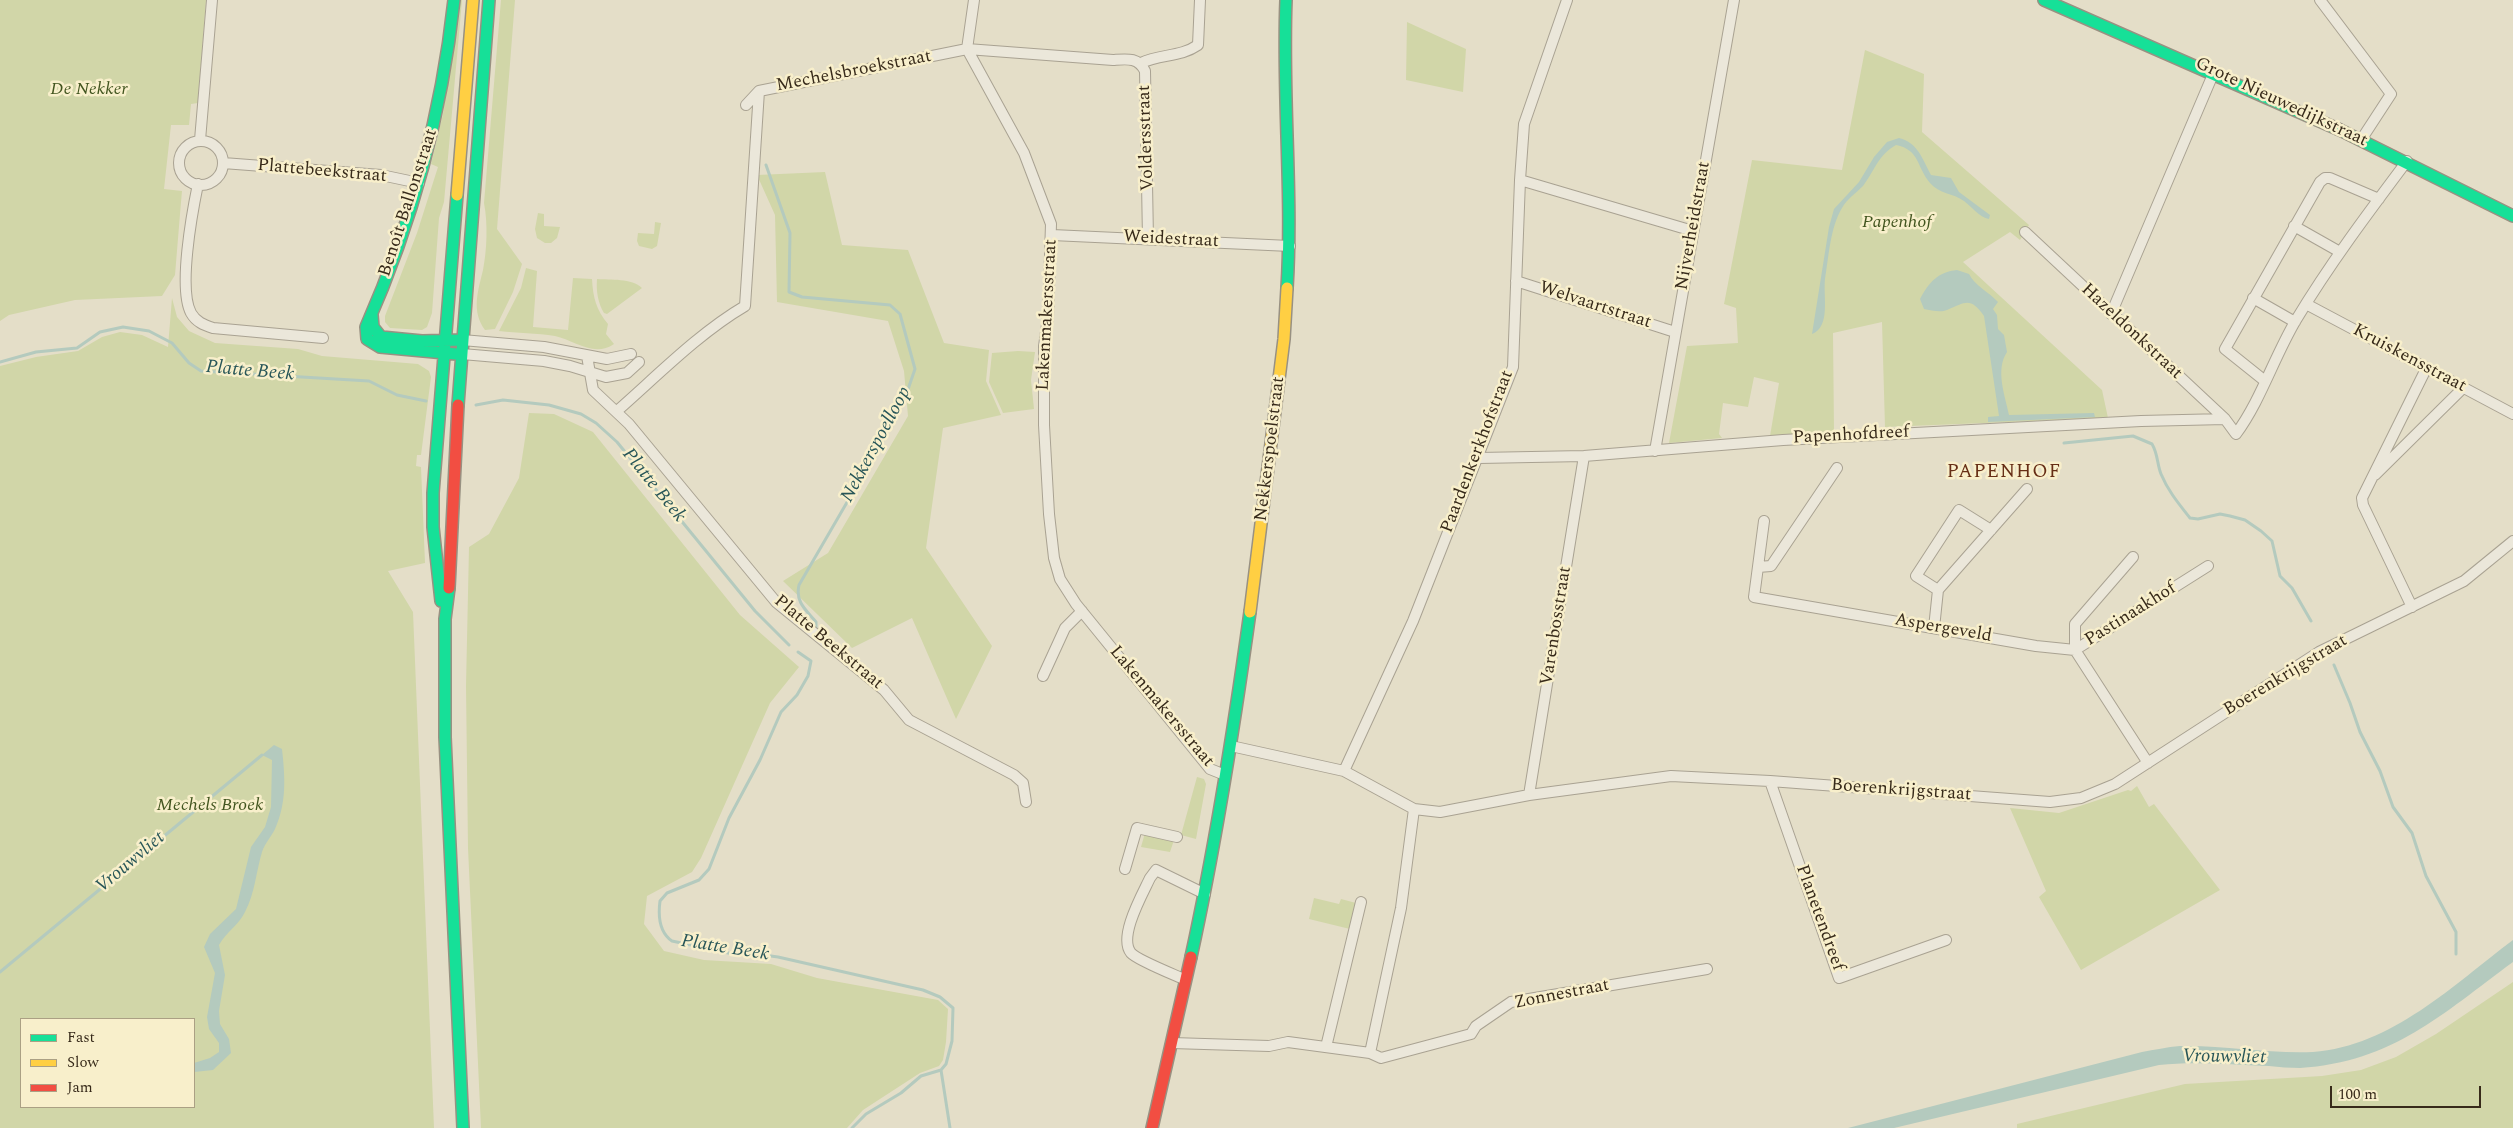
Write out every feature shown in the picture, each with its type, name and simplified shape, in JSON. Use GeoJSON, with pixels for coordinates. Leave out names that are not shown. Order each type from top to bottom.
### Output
{"type":"FeatureCollection","features":[{"type":"Feature","properties":{"kind":"main road","name":"Benoît Ballonstraat"},"geometry":{"type":"LineString","coordinates":[[445,353],[373,344],[366,334],[366,327],[419,183],[437,113],[447,62],[454,0]]}},
{"type":"Feature","properties":{"kind":"main road"},"geometry":{"type":"LineString","coordinates":[[445,619],[440,598],[433,527],[433,494],[473,0]]}},
{"type":"Feature","properties":{"kind":"main road"},"geometry":{"type":"LineString","coordinates":[[463,1128],[445,736],[445,619],[448,600],[462,340],[489,0]]}},
{"type":"Feature","properties":{"kind":"main road","name":"Nekkerspoelstraat"},"geometry":{"type":"LineString","coordinates":[[1152,1128],[1205,894],[1231,746],[1284,339],[1290,246],[1284,53],[1286,0]]}},
{"type":"Feature","properties":{"kind":"main road","name":"Grote Nieuwedijkstraat"},"geometry":{"type":"LineString","coordinates":[[2044,0],[2214,72],[2407,161],[2513,216]]}},
{"type":"Feature","properties":{"kind":"main road"},"geometry":{"type":"LineString","coordinates":[[372,315],[373,327],[381,337],[446,341],[462,340]]}},
{"type":"Feature","properties":{"kind":"main road"},"geometry":{"type":"LineString","coordinates":[[445,353],[462,354]]}},
{"type":"Feature","properties":{"kind":"street"},"geometry":{"type":"LineString","coordinates":[[200,140],[212,0]]}},
{"type":"Feature","properties":{"kind":"street"},"geometry":{"type":"LineString","coordinates":[[967,50],[974,0]]}},
{"type":"Feature","properties":{"kind":"street"},"geometry":{"type":"LineString","coordinates":[[1141,63],[1152,58],[1189,52],[1198,45],[1200,0]]}},
{"type":"Feature","properties":{"kind":"street","name":"Paardenkerkhofstraat"},"geometry":{"type":"LineString","coordinates":[[1344,771],[1413,621],[1513,366],[1524,124],[1567,0]]}},
{"type":"Feature","properties":{"kind":"street","name":"Nijverheidstraat"},"geometry":{"type":"LineString","coordinates":[[1655,451],[1734,0]]}},
{"type":"Feature","properties":{"kind":"street"},"geometry":{"type":"LineString","coordinates":[[2320,0],[2391,94],[2360,140]]}},
{"type":"Feature","properties":{"kind":"street","name":"Voldersstraat"},"geometry":{"type":"LineString","coordinates":[[967,50],[1113,60],[1131,59],[1141,63],[1145,71],[1148,239]]}},
{"type":"Feature","properties":{"kind":"street","name":"Mechelsbroekstraat"},"geometry":{"type":"LineString","coordinates":[[746,104],[759,91],[967,50]]}},
{"type":"Feature","properties":{"kind":"street","name":"Lakenmakersstraat"},"geometry":{"type":"LineString","coordinates":[[967,50],[1024,153],[1051,224],[1048,318],[1044,346],[1044,425],[1049,514],[1054,558],[1060,579],[1082,611],[1210,769],[1225,775]]}},
{"type":"Feature","properties":{"kind":"street"},"geometry":{"type":"LineString","coordinates":[[2111,314],[2214,72]]}},
{"type":"Feature","properties":{"kind":"street"},"geometry":{"type":"LineString","coordinates":[[616,411],[669,365],[733,313],[745,306],[759,91]]}},
{"type":"Feature","properties":{"kind":"street"},"geometry":{"type":"LineString","coordinates":[[200,140],[213,143],[219,149],[223,163],[217,178],[206,184],[198,184],[187,180],[182,174],[179,161],[182,151],[187,145],[200,140]]}},
{"type":"Feature","properties":{"kind":"street"},"geometry":{"type":"LineString","coordinates":[[2379,199],[2324,178],[2294,226],[2225,349],[2265,381],[2306,304],[2340,252],[2407,161]]}},
{"type":"Feature","properties":{"kind":"street","name":"Plattebeekstraat"},"geometry":{"type":"LineString","coordinates":[[223,163],[381,175],[419,183]]}},
{"type":"Feature","properties":{"kind":"street"},"geometry":{"type":"LineString","coordinates":[[1520,180],[1693,231]]}},
{"type":"Feature","properties":{"kind":"street"},"geometry":{"type":"LineString","coordinates":[[198,184],[192,217],[185,293],[192,315],[200,323],[213,328],[323,338]]}},
{"type":"Feature","properties":{"kind":"street"},"geometry":{"type":"LineString","coordinates":[[2294,226],[2340,252]]}},
{"type":"Feature","properties":{"kind":"street","name":"Hazeldonkstraat"},"geometry":{"type":"LineString","coordinates":[[2025,232],[2224,419],[2236,434],[2245,422],[2265,381]]}},
{"type":"Feature","properties":{"kind":"street","name":"Weidestraat"},"geometry":{"type":"LineString","coordinates":[[1052,235],[1290,246]]}},
{"type":"Feature","properties":{"kind":"street","name":"Welvaartstraat"},"geometry":{"type":"LineString","coordinates":[[1516,281],[1675,332]]}},
{"type":"Feature","properties":{"kind":"street"},"geometry":{"type":"LineString","coordinates":[[2253,298],[2295,322]]}},
{"type":"Feature","properties":{"kind":"street","name":"Kruiskensstraat"},"geometry":{"type":"LineString","coordinates":[[2306,304],[2426,370],[2513,414]]}},
{"type":"Feature","properties":{"kind":"street"},"geometry":{"type":"LineString","coordinates":[[462,340],[544,347],[607,359],[631,354]]}},
{"type":"Feature","properties":{"kind":"street"},"geometry":{"type":"LineString","coordinates":[[462,354],[544,361],[606,377],[617,377],[627,373],[638,362]]}},
{"type":"Feature","properties":{"kind":"street","name":"Platte Beekstraat"},"geometry":{"type":"LineString","coordinates":[[587,356],[592,390],[616,411],[776,602],[798,623],[884,690],[909,720],[1014,775],[1023,783],[1026,802]]}},
{"type":"Feature","properties":{"kind":"street"},"geometry":{"type":"LineString","coordinates":[[2412,607],[2363,505],[2362,498],[2426,370]]}},
{"type":"Feature","properties":{"kind":"street"},"geometry":{"type":"LineString","coordinates":[[2369,481],[2463,388]]}},
{"type":"Feature","properties":{"kind":"street","name":"Papenhofdreef"},"geometry":{"type":"LineString","coordinates":[[1478,458],[1584,456],[1783,440],[2122,422],[2224,419]]}},
{"type":"Feature","properties":{"kind":"street","name":"Varenbosstraat"},"geometry":{"type":"LineString","coordinates":[[1529,795],[1584,456]]}},
{"type":"Feature","properties":{"kind":"street"},"geometry":{"type":"LineString","coordinates":[[1758,568],[1771,566],[1837,468]]}},
{"type":"Feature","properties":{"kind":"street"},"geometry":{"type":"LineString","coordinates":[[1934,628],[1938,590],[2026,489]]}},
{"type":"Feature","properties":{"kind":"street"},"geometry":{"type":"LineString","coordinates":[[1938,590],[1916,576],[1959,510],[1991,530]]}},
{"type":"Feature","properties":{"kind":"street","name":"Aspergeveld"},"geometry":{"type":"LineString","coordinates":[[1764,521],[1754,597],[2036,646],[2075,650]]}},
{"type":"Feature","properties":{"kind":"street","name":"Boerenkrijgstraat"},"geometry":{"type":"LineString","coordinates":[[1231,746],[1344,771],[1414,809],[1440,812],[1529,795],[1671,776],[1770,780],[2050,802],[2081,798],[2115,784],[2319,652],[2464,580],[2513,541]]}},
{"type":"Feature","properties":{"kind":"street","name":"Pastinaakhof"},"geometry":{"type":"LineString","coordinates":[[2075,650],[2075,624],[2133,557]]}},
{"type":"Feature","properties":{"kind":"street","name":"Pastinaakhof"},"geometry":{"type":"LineString","coordinates":[[2075,650],[2208,566]]}},
{"type":"Feature","properties":{"kind":"street"},"geometry":{"type":"LineString","coordinates":[[1043,676],[1064,628],[1082,611]]}},
{"type":"Feature","properties":{"kind":"street"},"geometry":{"type":"LineString","coordinates":[[2075,650],[2148,763]]}},
{"type":"Feature","properties":{"kind":"street","name":"Planetendreef"},"geometry":{"type":"LineString","coordinates":[[1770,780],[1839,978],[1946,940]]}},
{"type":"Feature","properties":{"kind":"street"},"geometry":{"type":"LineString","coordinates":[[1370,1053],[1401,908],[1414,809]]}},
{"type":"Feature","properties":{"kind":"street"},"geometry":{"type":"LineString","coordinates":[[1125,869],[1137,828],[1177,837]]}},
{"type":"Feature","properties":{"kind":"street"},"geometry":{"type":"LineString","coordinates":[[1186,980],[1132,954],[1125,944],[1126,933],[1150,878],[1156,870],[1205,894]]}},
{"type":"Feature","properties":{"kind":"street"},"geometry":{"type":"LineString","coordinates":[[1326,1047],[1361,902]]}},
{"type":"Feature","properties":{"kind":"street","name":"Zonnestraat"},"geometry":{"type":"LineString","coordinates":[[1172,1043],[1269,1046],[1288,1042],[1370,1053],[1381,1058],[1470,1034],[1476,1026],[1511,1002],[1707,970]]}},
{"type":"Feature","properties":{"kind":"green space","name":"De Nekker"},"geometry":{"type":"Polygon","coordinates":[[[0,0],[206,0],[198,103],[191,104],[189,125],[171,125],[164,189],[182,191],[175,275],[162,296],[75,300],[9,315],[0,321],[0,0]]]}},
{"type":"Feature","properties":{"kind":"green space"},"geometry":{"type":"Polygon","coordinates":[[[459,0],[462,0],[444,202],[439,218],[432,313],[427,327],[422,330],[390,328],[385,322],[385,316],[417,233],[438,167],[431,164],[443,114],[459,0]]]}},
{"type":"Feature","properties":{"kind":"green space"},"geometry":{"type":"Polygon","coordinates":[[[501,0],[515,0],[497,229],[522,264],[513,292],[495,329],[485,330],[478,316],[477,301],[486,245],[484,203],[501,0]]]}},
{"type":"Feature","properties":{"kind":"green space"},"geometry":{"type":"Polygon","coordinates":[[[1407,22],[1466,49],[1463,92],[1406,80],[1407,22]]]}},
{"type":"Feature","properties":{"kind":"green space","name":"Papenhof"},"geometry":{"type":"Polygon","coordinates":[[[1865,50],[1924,74],[1922,132],[2029,225],[2020,240],[2010,232],[1963,262],[2102,390],[2108,418],[1885,427],[1882,322],[1833,333],[1834,431],[1770,436],[1779,383],[1754,377],[1748,407],[1723,403],[1719,434],[1722,438],[1669,443],[1687,346],[1738,343],[1736,308],[1724,304],[1752,160],[1842,170],[1865,50]]]}},
{"type":"Feature","properties":{"kind":"green space"},"geometry":{"type":"Polygon","coordinates":[[[825,172],[842,245],[908,250],[944,343],[989,350],[986,381],[1001,415],[943,428],[926,548],[992,646],[956,719],[912,618],[852,648],[783,581],[828,553],[908,416],[904,371],[888,321],[777,302],[775,215],[757,175],[825,172]]]}},
{"type":"Feature","properties":{"kind":"green space"},"geometry":{"type":"Polygon","coordinates":[[[538,213],[544,214],[544,226],[560,227],[557,238],[551,243],[545,243],[537,238],[535,229],[538,213]]]}},
{"type":"Feature","properties":{"kind":"green space"},"geometry":{"type":"Polygon","coordinates":[[[655,222],[661,223],[657,246],[652,249],[639,246],[637,241],[638,233],[654,234],[655,222]]]}},
{"type":"Feature","properties":{"kind":"green space"},"geometry":{"type":"Polygon","coordinates":[[[526,268],[537,271],[533,327],[568,330],[573,278],[592,279],[596,303],[608,324],[606,334],[614,344],[607,348],[592,349],[555,336],[499,331],[521,288],[526,268]]]}},
{"type":"Feature","properties":{"kind":"green space"},"geometry":{"type":"Polygon","coordinates":[[[597,279],[627,281],[642,288],[607,314],[604,313],[599,301],[597,279]]]}},
{"type":"Feature","properties":{"kind":"green space","name":"Mechels Broek"},"geometry":{"type":"Polygon","coordinates":[[[172,298],[177,317],[189,331],[215,343],[298,349],[322,356],[418,364],[429,371],[431,377],[421,455],[417,455],[416,466],[421,467],[425,563],[388,571],[413,612],[434,1128],[0,1128],[0,366],[36,357],[78,351],[102,337],[120,332],[142,335],[168,347],[172,298]]]}},
{"type":"Feature","properties":{"kind":"green space"},"geometry":{"type":"Polygon","coordinates":[[[1035,352],[1031,380],[1034,409],[1003,413],[989,382],[992,353],[1035,352]]]}},
{"type":"Feature","properties":{"kind":"green space"},"geometry":{"type":"Polygon","coordinates":[[[529,413],[554,414],[593,432],[740,615],[799,667],[770,703],[701,858],[692,872],[647,896],[644,924],[664,951],[704,960],[771,964],[817,978],[938,1000],[948,1009],[946,1042],[943,1060],[939,1066],[920,1073],[863,1110],[847,1128],[481,1128],[468,848],[466,686],[469,547],[489,534],[519,478],[529,413]]]}},
{"type":"Feature","properties":{"kind":"green space"},"geometry":{"type":"Polygon","coordinates":[[[1197,777],[1204,779],[1206,784],[1196,839],[1181,835],[1197,777]]]}},
{"type":"Feature","properties":{"kind":"green space"},"geometry":{"type":"Polygon","coordinates":[[[2137,786],[2149,807],[2154,804],[2220,890],[2081,970],[2039,897],[2046,891],[2010,808],[2059,813],[2128,790],[2131,791],[2137,786]]]}},
{"type":"Feature","properties":{"kind":"green space"},"geometry":{"type":"Polygon","coordinates":[[[1145,833],[1174,840],[1170,852],[1141,847],[1145,833]]]}},
{"type":"Feature","properties":{"kind":"green space"},"geometry":{"type":"Polygon","coordinates":[[[1314,898],[1339,904],[1341,899],[1356,903],[1350,929],[1309,919],[1314,898]]]}},
{"type":"Feature","properties":{"kind":"green space"},"geometry":{"type":"Polygon","coordinates":[[[2513,982],[2513,1128],[2017,1128],[2017,1124],[2185,1084],[2322,1076],[2361,1070],[2396,1057],[2436,1034],[2513,982]]]}},
{"type":"Feature","properties":{"kind":"water"},"geometry":{"type":"Polygon","coordinates":[[[1899,138],[1915,147],[1931,175],[1951,178],[1959,192],[1990,215],[1989,219],[1979,214],[1960,198],[1934,187],[1914,155],[1904,147],[1896,145],[1885,153],[1863,186],[1846,202],[1838,216],[1830,242],[1825,279],[1824,318],[1822,325],[1812,334],[1829,227],[1834,209],[1859,182],[1874,157],[1887,142],[1899,138]]]}},
{"type":"Feature","properties":{"kind":"water"},"geometry":{"type":"Polygon","coordinates":[[[1957,270],[1969,274],[1975,282],[1998,302],[1993,309],[1997,315],[1998,329],[2004,335],[2007,352],[2003,359],[2001,375],[2009,415],[2094,413],[2095,417],[1988,422],[1988,417],[1999,416],[1984,316],[1971,303],[1938,311],[1924,309],[1920,299],[1935,279],[1944,273],[1957,270]]]}},
{"type":"Feature","properties":{"kind":"water"},"geometry":{"type":"Polygon","coordinates":[[[274,745],[282,749],[284,789],[282,809],[275,829],[262,852],[253,890],[245,912],[219,945],[225,975],[219,1011],[220,1024],[229,1039],[231,1053],[213,1070],[195,1072],[195,1063],[210,1058],[219,1052],[219,1043],[209,1029],[207,1017],[215,973],[204,947],[210,934],[236,909],[251,847],[265,827],[271,807],[272,760],[262,755],[274,745]]]}},
{"type":"Feature","properties":{"kind":"water","name":"Vrouwvliet"},"geometry":{"type":"Polygon","coordinates":[[[2513,940],[2513,962],[2439,1017],[2390,1046],[2363,1056],[2333,1064],[2300,1068],[2200,1063],[2159,1065],[1894,1128],[1848,1128],[2142,1052],[2165,1048],[2197,1046],[2280,1052],[2313,1052],[2342,1047],[2369,1038],[2395,1026],[2420,1011],[2513,940]]]}},
{"type":"Feature","properties":{"kind":"waterway","name":"Nekkerspoelloop"},"geometry":{"type":"LineString","coordinates":[[766,165],[790,233],[789,292],[802,297],[890,305],[900,314],[915,369],[905,398],[882,442],[799,585],[800,601],[816,622],[816,628]]}},
{"type":"Feature","properties":{"kind":"waterway","name":"Platte Beek"},"geometry":{"type":"LineString","coordinates":[[0,362],[36,352],[77,348],[100,332],[123,327],[149,331],[172,343],[189,363],[201,371],[369,381],[397,395],[426,401]]}},
{"type":"Feature","properties":{"kind":"waterway","name":"Platte Beek"},"geometry":{"type":"LineString","coordinates":[[476,405],[503,400],[549,405],[581,414],[596,423],[617,442],[755,611],[789,645]]}},
{"type":"Feature","properties":{"kind":"waterway"},"geometry":{"type":"LineString","coordinates":[[2064,443],[2133,436],[2152,444],[2164,480],[2190,518],[2198,519],[2220,514],[2245,520],[2272,541],[2280,576],[2292,588],[2311,621]]}},
{"type":"Feature","properties":{"kind":"waterway","name":"Platte Beek"},"geometry":{"type":"LineString","coordinates":[[798,652],[811,661],[808,676],[797,695],[781,712],[760,760],[729,818],[709,869],[699,880],[667,893],[660,901],[659,918],[664,933],[672,941],[733,954],[749,953],[778,957],[923,990],[940,997],[953,1008],[952,1041],[946,1064],[941,1070],[921,1076],[901,1093],[866,1114],[852,1128]]}},
{"type":"Feature","properties":{"kind":"waterway"},"geometry":{"type":"LineString","coordinates":[[2334,665],[2360,732],[2380,771],[2393,807],[2412,833],[2426,876],[2456,932],[2456,954]]}},
{"type":"Feature","properties":{"kind":"waterway","name":"Vrouwvliet"},"geometry":{"type":"LineString","coordinates":[[0,972],[262,755]]}},
{"type":"Feature","properties":{"kind":"waterway"},"geometry":{"type":"LineString","coordinates":[[941,1070],[950,1128]]}},
{"type":"Feature","properties":{"kind":"traffic: fast"},"geometry":{"type":"LineString","coordinates":[[454,0],[442,84],[423,166],[397,248],[366,327],[367,339],[380,347],[456,354]]}},
{"type":"Feature","properties":{"kind":"traffic: fast"},"geometry":{"type":"LineString","coordinates":[[458,405],[489,0]]}},
{"type":"Feature","properties":{"kind":"traffic: fast"},"geometry":{"type":"LineString","coordinates":[[1286,0],[1285,72],[1289,216],[1287,288]]}},
{"type":"Feature","properties":{"kind":"traffic: fast"},"geometry":{"type":"LineString","coordinates":[[2044,0],[2340,130],[2513,216]]}},
{"type":"Feature","properties":{"kind":"traffic: fast"},"geometry":{"type":"LineString","coordinates":[[441,601],[433,527],[433,493],[457,195]]}},
{"type":"Feature","properties":{"kind":"traffic: fast"},"geometry":{"type":"LineString","coordinates":[[372,315],[373,327],[381,337],[422,341],[462,340]]}},
{"type":"Feature","properties":{"kind":"traffic: fast"},"geometry":{"type":"LineString","coordinates":[[449,588],[445,619],[445,737],[463,1128]]}},
{"type":"Feature","properties":{"kind":"traffic: fast"},"geometry":{"type":"LineString","coordinates":[[1191,957],[1224,785],[1250,612]]}},
{"type":"Feature","properties":{"kind":"traffic: slow"},"geometry":{"type":"LineString","coordinates":[[457,195],[473,0]]}},
{"type":"Feature","properties":{"kind":"traffic: slow"},"geometry":{"type":"LineString","coordinates":[[1250,612],[1284,339],[1287,288]]}},
{"type":"Feature","properties":{"kind":"traffic: jam"},"geometry":{"type":"LineString","coordinates":[[449,588],[458,405]]}},
{"type":"Feature","properties":{"kind":"traffic: jam"},"geometry":{"type":"LineString","coordinates":[[1152,1128],[1191,957]]}},
{"type":"Feature","properties":{"kind":"district","name":"PAPENHOF"},"geometry":{"type":"Point","coordinates":[2004,473]}}]}
